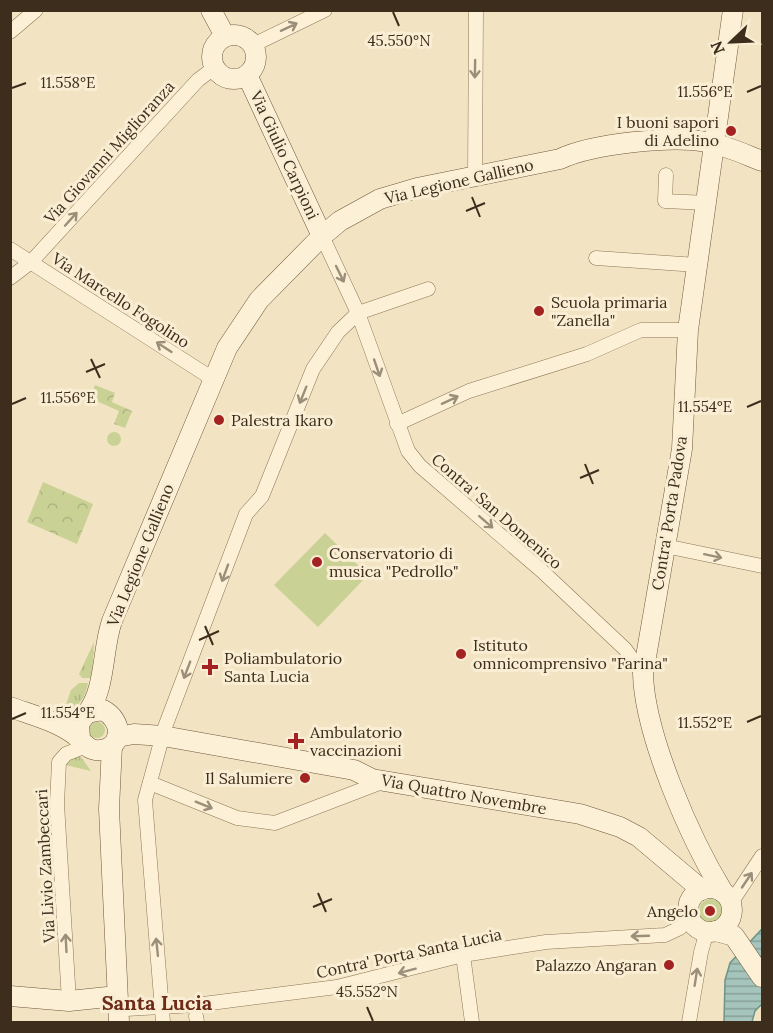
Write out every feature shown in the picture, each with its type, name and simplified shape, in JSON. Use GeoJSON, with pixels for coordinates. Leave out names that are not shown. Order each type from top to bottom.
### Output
{"type":"FeatureCollection","features":[{"type":"Feature","properties":{"kind":"street"},"geometry":{"type":"LineString","coordinates":[[10,32],[36,10]]}},
{"type":"Feature","properties":{"kind":"street"},"geometry":{"type":"LineString","coordinates":[[211,10],[225,36]]}},
{"type":"Feature","properties":{"kind":"street"},"geometry":{"type":"LineString","coordinates":[[253,45],[325,10]]}},
{"type":"Feature","properties":{"kind":"street"},"geometry":{"type":"LineString","coordinates":[[475,176],[476,10]]}},
{"type":"Feature","properties":{"kind":"street","name":"Contra' Porta Padova"},"geometry":{"type":"LineString","coordinates":[[723,915],[656,741],[644,697],[643,674],[682,449],[688,330],[716,144],[733,10]]}},
{"type":"Feature","properties":{"kind":"street"},"geometry":{"type":"LineString","coordinates":[[225,36],[244,37],[253,45],[256,58],[248,75],[227,78],[214,68],[212,52],[214,45],[225,36]]}},
{"type":"Feature","properties":{"kind":"street","name":"Via Giovanni Miglioranza"},"geometry":{"type":"LineString","coordinates":[[10,278],[31,262],[198,80],[214,68]]}},
{"type":"Feature","properties":{"kind":"street","name":"Via Giulio Carpioni"},"geometry":{"type":"LineString","coordinates":[[248,75],[322,236]]}},
{"type":"Feature","properties":{"kind":"street","name":"Via Legione Gallieno"},"geometry":{"type":"LineString","coordinates":[[84,716],[96,696],[104,649],[112,621],[227,348],[259,300],[322,236],[340,221],[380,199],[475,176],[560,159],[575,152],[603,145],[702,141],[762,161]]}},
{"type":"Feature","properties":{"kind":"street"},"geometry":{"type":"LineString","coordinates":[[666,176],[665,201],[707,203]]}},
{"type":"Feature","properties":{"kind":"street","name":"Contra' San Domenico"},"geometry":{"type":"LineString","coordinates":[[322,236],[358,313],[408,451],[420,466],[542,571],[625,649],[643,674]]}},
{"type":"Feature","properties":{"kind":"street","name":"Via Marcello Fogolino"},"geometry":{"type":"LineString","coordinates":[[10,249],[213,379]]}},
{"type":"Feature","properties":{"kind":"street"},"geometry":{"type":"LineString","coordinates":[[596,258],[697,265]]}},
{"type":"Feature","properties":{"kind":"street"},"geometry":{"type":"LineString","coordinates":[[163,1023],[145,800],[150,783],[154,735],[217,596],[246,514],[261,496],[313,369],[338,332],[358,313],[428,289]]}},
{"type":"Feature","properties":{"kind":"street"},"geometry":{"type":"LineString","coordinates":[[397,424],[469,391],[587,354],[641,330],[688,330]]}},
{"type":"Feature","properties":{"kind":"street"},"geometry":{"type":"LineString","coordinates":[[665,546],[762,564]]}},
{"type":"Feature","properties":{"kind":"street","name":"Via Legione Gallieno"},"geometry":{"type":"LineString","coordinates":[[104,649],[114,729],[109,809]]}},
{"type":"Feature","properties":{"kind":"street"},"geometry":{"type":"LineString","coordinates":[[10,706],[56,724],[85,745],[98,751],[114,729],[103,710],[56,724]]}},
{"type":"Feature","properties":{"kind":"street"},"geometry":{"type":"LineString","coordinates":[[10,996],[69,1001],[122,1013],[109,809],[101,772],[78,728],[84,716]]}},
{"type":"Feature","properties":{"kind":"street","name":"Via Quattro Novembre"},"geometry":{"type":"LineString","coordinates":[[114,729],[354,770],[372,779],[580,814],[620,827],[639,837],[666,860],[723,915],[694,925],[666,860]]}},
{"type":"Feature","properties":{"kind":"street","name":"Via Livio Zambeccari"},"geometry":{"type":"LineString","coordinates":[[69,1001],[57,804],[58,768],[66,754],[85,745]]}},
{"type":"Feature","properties":{"kind":"street"},"geometry":{"type":"LineString","coordinates":[[354,770],[354,792]]}},
{"type":"Feature","properties":{"kind":"street"},"geometry":{"type":"LineString","coordinates":[[150,783],[237,818],[275,823],[384,780]]}},
{"type":"Feature","properties":{"kind":"street"},"geometry":{"type":"LineString","coordinates":[[689,1023],[700,952],[762,856]]}},
{"type":"Feature","properties":{"kind":"street"},"geometry":{"type":"LineString","coordinates":[[689,910],[691,900],[723,915],[762,977]]}},
{"type":"Feature","properties":{"kind":"street","name":"Contra' Porta Santa Lucia"},"geometry":{"type":"LineString","coordinates":[[122,1013],[163,1006],[195,1005],[337,987],[463,955],[546,942],[664,935],[680,928],[689,910]]}},
{"type":"Feature","properties":{"kind":"street"},"geometry":{"type":"LineString","coordinates":[[463,955],[471,1023]]}},
{"type":"Feature","properties":{"kind":"green space"},"geometry":{"type":"Polygon","coordinates":[[[95,385],[115,393],[112,402],[132,411],[125,428],[114,424],[119,411],[90,398],[95,385]]]}},
{"type":"Feature","properties":{"kind":"green space"},"geometry":{"type":"Polygon","coordinates":[[[111,432],[117,432],[121,439],[117,446],[111,446],[107,442],[107,436],[111,432]]]}},
{"type":"Feature","properties":{"kind":"green space"},"geometry":{"type":"Polygon","coordinates":[[[43,482],[93,504],[77,544],[27,522],[43,482]]]}},
{"type":"Feature","properties":{"kind":"green space"},"geometry":{"type":"Polygon","coordinates":[[[325,533],[368,575],[318,627],[274,585],[325,533]]]}},
{"type":"Feature","properties":{"kind":"green space"},"geometry":{"type":"Polygon","coordinates":[[[94,642],[92,678],[82,678],[79,674],[94,642]]]}},
{"type":"Feature","properties":{"kind":"green space"},"geometry":{"type":"Polygon","coordinates":[[[79,683],[88,683],[83,698],[73,709],[63,713],[71,690],[79,683]]]}},
{"type":"Feature","properties":{"kind":"green space"},"geometry":{"type":"Polygon","coordinates":[[[94,722],[100,722],[105,730],[103,736],[94,738],[89,733],[89,727],[94,722]]]}},
{"type":"Feature","properties":{"kind":"green space"},"geometry":{"type":"Polygon","coordinates":[[[74,756],[81,757],[91,771],[65,765],[66,761],[74,756]]]}},
{"type":"Feature","properties":{"kind":"green space"},"geometry":{"type":"Polygon","coordinates":[[[711,899],[719,903],[723,911],[719,919],[711,923],[703,919],[699,911],[703,903],[711,899]]]}},
{"type":"Feature","properties":{"kind":"water"},"geometry":{"type":"Polygon","coordinates":[[[762,929],[762,1004],[755,1011],[752,1022],[724,1022],[725,980],[730,963],[762,929]]]}},
{"type":"Feature","properties":{"kind":"place","name":"I buoni sapori di Adelino"},"geometry":{"type":"Point","coordinates":[731,131]}},
{"type":"Feature","properties":{"kind":"place","name":"Scuola primaria \"Zanella\""},"geometry":{"type":"Point","coordinates":[539,311]}},
{"type":"Feature","properties":{"kind":"place","name":"Palestra Ikaro"},"geometry":{"type":"Point","coordinates":[219,420]}},
{"type":"Feature","properties":{"kind":"place","name":"Conservatorio di musica \"Pedrollo\""},"geometry":{"type":"Point","coordinates":[317,562]}},
{"type":"Feature","properties":{"kind":"place","name":"Istituto omnicomprensivo \"Farina\""},"geometry":{"type":"Point","coordinates":[461,654]}},
{"type":"Feature","properties":{"kind":"place","name":"Poliambulatorio Santa Lucia"},"geometry":{"type":"Point","coordinates":[210,667]}},
{"type":"Feature","properties":{"kind":"place","name":"Ambulatorio vaccinazioni"},"geometry":{"type":"Point","coordinates":[296,741]}},
{"type":"Feature","properties":{"kind":"place","name":"Il Salumiere"},"geometry":{"type":"Point","coordinates":[305,778]}},
{"type":"Feature","properties":{"kind":"place","name":"Angelo"},"geometry":{"type":"Point","coordinates":[710,911]}},
{"type":"Feature","properties":{"kind":"place","name":"Palazzo Angaran"},"geometry":{"type":"Point","coordinates":[669,965]}},
{"type":"Feature","properties":{"kind":"district","name":"Santa Lucia"},"geometry":{"type":"Point","coordinates":[157,1002]}}]}
